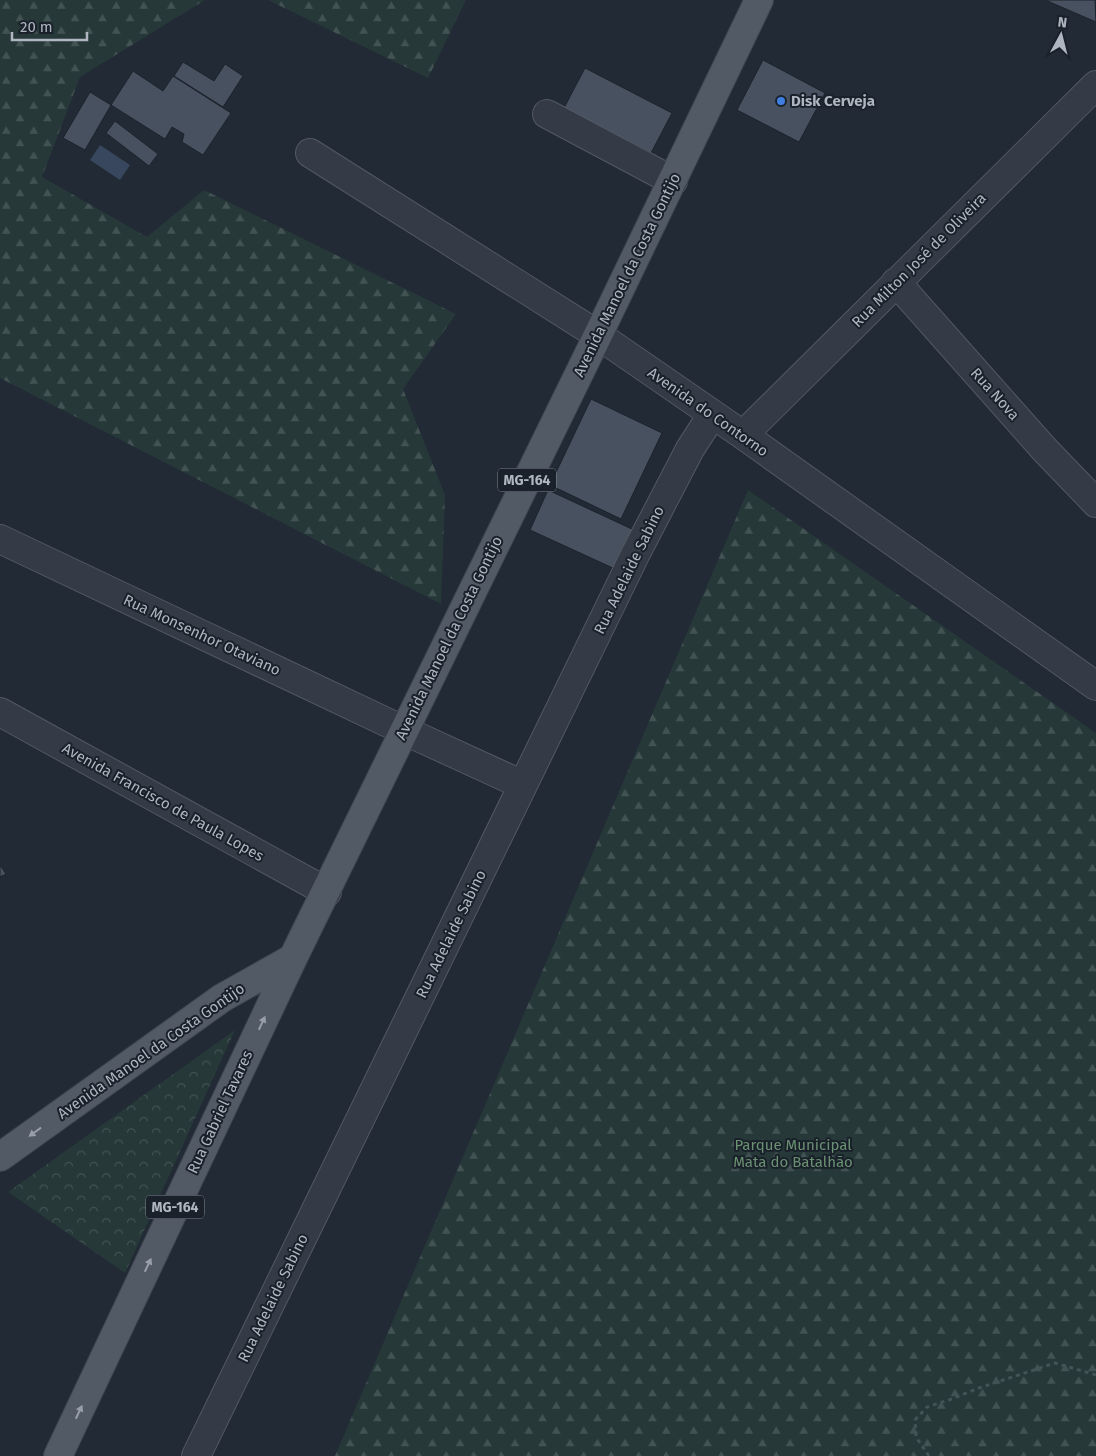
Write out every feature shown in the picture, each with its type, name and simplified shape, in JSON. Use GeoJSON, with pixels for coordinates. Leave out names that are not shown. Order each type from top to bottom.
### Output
{"type":"FeatureCollection","features":[{"type":"Feature","properties":{"kind":"main road","name":"Avenida Manoel da Costa Gontijo"},"geometry":{"type":"LineString","coordinates":[[0,1157],[222,998],[293,958],[327,892],[760,0]]}},
{"type":"Feature","properties":{"kind":"main road","name":"Rua Gabriel Tavares"},"geometry":{"type":"LineString","coordinates":[[58,1456],[293,958]]}},
{"type":"Feature","properties":{"kind":"street","name":"Rua Milton José de Oliveira"},"geometry":{"type":"LineString","coordinates":[[743,435],[1096,85]]}},
{"type":"Feature","properties":{"kind":"street"},"geometry":{"type":"LineString","coordinates":[[548,114],[673,181]]}},
{"type":"Feature","properties":{"kind":"street","name":"Avenida do Contorno"},"geometry":{"type":"LineString","coordinates":[[310,153],[598,335],[743,435],[1096,686]]}},
{"type":"Feature","properties":{"kind":"street","name":"Rua Nova"},"geometry":{"type":"LineString","coordinates":[[896,282],[1045,450],[1096,503]]}},
{"type":"Feature","properties":{"kind":"street","name":"Rua Adelaide Sabino"},"geometry":{"type":"LineString","coordinates":[[196,1456],[641,544],[690,449],[712,415]]}},
{"type":"Feature","properties":{"kind":"street","name":"Rua Monsenhor Otaviano"},"geometry":{"type":"LineString","coordinates":[[0,539],[523,785]]}},
{"type":"Feature","properties":{"kind":"street","name":"Avenida Francisco de Paula Lopes"},"geometry":{"type":"LineString","coordinates":[[0,712],[327,892]]}},
{"type":"Feature","properties":{"kind":"path"},"geometry":{"type":"LineString","coordinates":[[929,1456],[916,1437],[916,1420],[927,1407],[1055,1363],[1096,1375]]}},
{"type":"Feature","properties":{"kind":"green space"},"geometry":{"type":"Polygon","coordinates":[[[0,0],[205,0],[80,77],[42,177],[147,237],[204,190],[456,314],[403,389],[445,495],[441,604],[0,378],[0,0]]]}},
{"type":"Feature","properties":{"kind":"green space"},"geometry":{"type":"Polygon","coordinates":[[[268,0],[466,0],[428,78],[268,0]]]}},
{"type":"Feature","properties":{"kind":"green space","name":"Parque Municipal Mata do Batalhão"},"geometry":{"type":"Polygon","coordinates":[[[748,490],[1096,733],[1096,1456],[335,1456],[748,490]]]}},
{"type":"Feature","properties":{"kind":"green space"},"geometry":{"type":"Polygon","coordinates":[[[235,1030],[125,1273],[8,1192],[235,1030]]]}},
{"type":"Feature","properties":{"kind":"water"},"geometry":{"type":"Polygon","coordinates":[[[100,145],[130,165],[120,180],[90,160],[100,145]]]}},
{"type":"Feature","properties":{"kind":"building"},"geometry":{"type":"Polygon","coordinates":[[[1045,0],[1095,0],[1096,22],[1045,0]]]}},
{"type":"Feature","properties":{"kind":"building","name":"Disk Cerveja"},"geometry":{"type":"Polygon","coordinates":[[[763,60],[825,93],[799,142],[737,110],[763,60]]]}},
{"type":"Feature","properties":{"kind":"building"},"geometry":{"type":"Polygon","coordinates":[[[183,62],[214,81],[225,64],[243,76],[223,107],[174,76],[183,62]]]}},
{"type":"Feature","properties":{"kind":"building"},"geometry":{"type":"Polygon","coordinates":[[[585,68],[672,113],[651,153],[564,108],[585,68]]]}},
{"type":"Feature","properties":{"kind":"building"},"geometry":{"type":"Polygon","coordinates":[[[133,71],[163,91],[173,76],[231,113],[203,155],[182,142],[184,134],[172,127],[165,139],[111,105],[133,71]]]}},
{"type":"Feature","properties":{"kind":"building"},"geometry":{"type":"Polygon","coordinates":[[[90,92],[111,105],[85,150],[63,138],[90,92]]]}},
{"type":"Feature","properties":{"kind":"building"},"geometry":{"type":"Polygon","coordinates":[[[115,121],[158,154],[149,166],[106,133],[115,121]]]}},
{"type":"Feature","properties":{"kind":"building"},"geometry":{"type":"Polygon","coordinates":[[[591,399],[662,433],[621,519],[550,485],[591,399]]]}},
{"type":"Feature","properties":{"kind":"building"},"geometry":{"type":"Polygon","coordinates":[[[548,490],[634,530],[615,569],[530,530],[548,490]]]}},
{"type":"Feature","properties":{"kind":"building"},"geometry":{"type":"Polygon","coordinates":[[[0,865],[6,874],[0,877],[0,865]]]}},
{"type":"Feature","properties":{"kind":"place","name":"Disk Cerveja"},"geometry":{"type":"Point","coordinates":[781,101]}}]}
